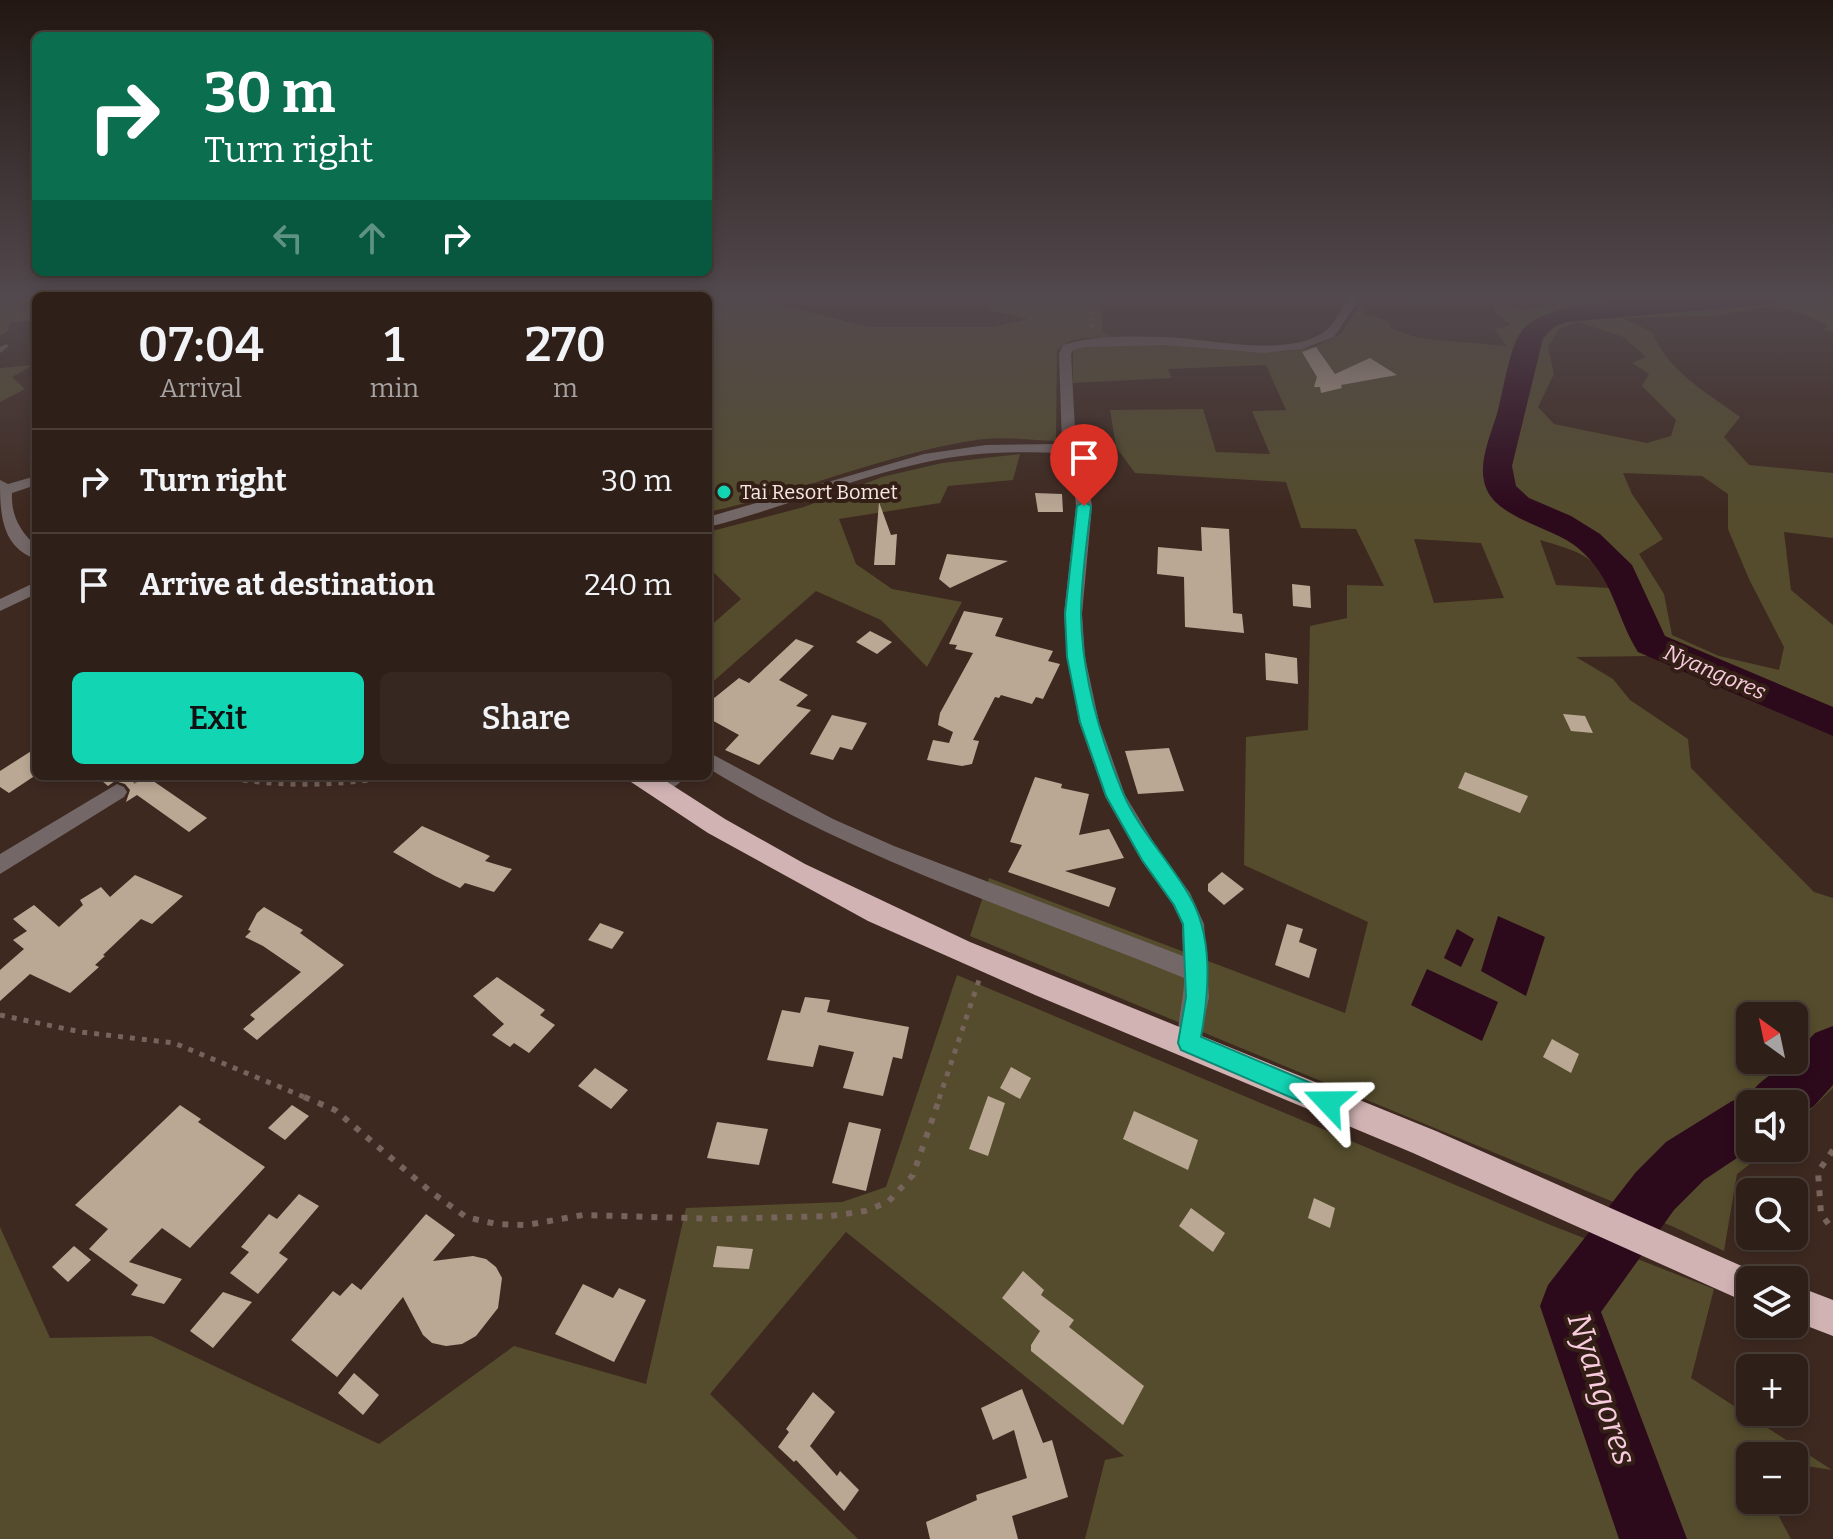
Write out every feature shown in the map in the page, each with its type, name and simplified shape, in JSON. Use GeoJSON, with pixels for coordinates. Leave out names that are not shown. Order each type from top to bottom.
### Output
{"type":"FeatureCollection","features":[{"type":"Feature","properties":{"kind":"highway"},"geometry":{"type":"LineString","coordinates":[[657,780],[806,878],[985,962],[1189,1043],[1551,1197],[1704,1270],[1736,1282]]}},
{"type":"Feature","properties":{"kind":"highway"},"geometry":{"type":"LineString","coordinates":[[1808,1308],[1833,1318]]}},
{"type":"Feature","properties":{"kind":"street"},"geometry":{"type":"LineString","coordinates":[[1066,369],[1069,449],[1081,482],[1084,506],[1073,614],[1076,657],[1089,722],[1115,796],[1149,854],[1182,900],[1193,924],[1198,973],[1189,1043]]}},
{"type":"Feature","properties":{"kind":"street"},"geometry":{"type":"LineString","coordinates":[[712,521],[765,510],[903,463],[936,456],[1012,446],[1069,449]]}},
{"type":"Feature","properties":{"kind":"street"},"geometry":{"type":"LineString","coordinates":[[32,481],[2,489],[4,514],[11,530],[32,550]]}},
{"type":"Feature","properties":{"kind":"street"},"geometry":{"type":"LineString","coordinates":[[0,606],[32,589]]}},
{"type":"Feature","properties":{"kind":"street"},"geometry":{"type":"LineString","coordinates":[[712,762],[772,799],[928,872],[1198,973]]}},
{"type":"Feature","properties":{"kind":"street"},"geometry":{"type":"LineString","coordinates":[[0,865],[117,792]]}},
{"type":"Feature","properties":{"kind":"path"},"geometry":{"type":"LineString","coordinates":[[235,780],[286,786],[371,780]]}},
{"type":"Feature","properties":{"kind":"path"},"geometry":{"type":"LineString","coordinates":[[0,1015],[81,1032],[174,1043],[335,1110],[431,1192],[466,1217],[496,1224],[527,1225],[583,1215],[615,1214],[642,1218],[720,1219],[831,1216],[865,1211],[888,1202],[913,1175],[985,962]]}},
{"type":"Feature","properties":{"kind":"path"},"geometry":{"type":"LineString","coordinates":[[1833,1150],[1818,1172],[1821,1214],[1833,1230]]}},
{"type":"Feature","properties":{"kind":"shaded area"},"geometry":{"type":"Polygon","coordinates":[[[0,369],[26,369],[12,377],[25,389],[0,402],[0,369]]]}},
{"type":"Feature","properties":{"kind":"shaded area"},"geometry":{"type":"Polygon","coordinates":[[[712,369],[1057,369],[1056,441],[995,438],[942,446],[712,511],[712,369]]]}},
{"type":"Feature","properties":{"kind":"shaded area"},"geometry":{"type":"Polygon","coordinates":[[[1073,369],[1172,369],[1168,369],[1172,378],[1073,383],[1073,369]]]}},
{"type":"Feature","properties":{"kind":"shaded area"},"geometry":{"type":"Polygon","coordinates":[[[1268,369],[1553,369],[1554,374],[1538,407],[1554,424],[1647,443],[1671,436],[1676,420],[1642,386],[1649,374],[1641,369],[1677,369],[1740,417],[1724,437],[1749,465],[1833,473],[1833,538],[1784,532],[1791,590],[1833,625],[1833,730],[1651,656],[1576,657],[1613,679],[1630,700],[1688,739],[1691,768],[1814,892],[1833,898],[1833,1088],[1808,1112],[1808,1090],[1736,1090],[1736,1162],[1753,1162],[1737,1174],[1724,1251],[1674,1227],[970,936],[989,878],[1345,1013],[1368,922],[1244,865],[1246,737],[1308,730],[1310,626],[1347,618],[1347,585],[1384,586],[1356,529],[1301,528],[1286,482],[1135,473],[1116,447],[1110,410],[1203,409],[1216,452],[1270,454],[1252,411],[1286,410],[1268,369]],[[1623,473],[1632,494],[1663,539],[1639,554],[1664,594],[1672,635],[1719,656],[1779,670],[1784,647],[1749,579],[1728,529],[1728,494],[1702,476],[1623,473]],[[1414,539],[1434,603],[1504,598],[1481,543],[1414,539]],[[1540,540],[1556,585],[1610,588],[1599,568],[1572,550],[1540,540]]]}},
{"type":"Feature","properties":{"kind":"shaded area"},"geometry":{"type":"Polygon","coordinates":[[[1020,454],[1013,480],[948,486],[940,503],[839,519],[856,564],[892,589],[962,602],[927,667],[881,620],[816,591],[712,682],[712,624],[741,599],[712,571],[712,531],[804,507],[882,477],[942,463],[1020,454]]]}},
{"type":"Feature","properties":{"kind":"shaded area"},"geometry":{"type":"Polygon","coordinates":[[[1498,916],[1545,937],[1526,996],[1481,971],[1498,916]]]}},
{"type":"Feature","properties":{"kind":"shaded area"},"geometry":{"type":"Polygon","coordinates":[[[1457,929],[1474,939],[1461,967],[1444,958],[1457,929]]]}},
{"type":"Feature","properties":{"kind":"shaded area"},"geometry":{"type":"Polygon","coordinates":[[[1427,969],[1498,1002],[1482,1041],[1411,1005],[1427,969]]]}},
{"type":"Feature","properties":{"kind":"shaded area"},"geometry":{"type":"Polygon","coordinates":[[[957,975],[1548,1224],[1714,1289],[1691,1378],[1736,1407],[1736,1426],[1765,1426],[1789,1442],[1736,1442],[1736,1514],[1778,1514],[1791,1539],[1085,1539],[1105,1460],[1124,1456],[846,1232],[710,1394],[858,1539],[0,1539],[0,1227],[50,1338],[151,1336],[379,1444],[514,1346],[646,1384],[686,1208],[842,1202],[886,1187],[957,975]]]}},
{"type":"Feature","properties":{"kind":"shaded area"},"geometry":{"type":"Polygon","coordinates":[[[1808,1454],[1832,1470],[1808,1466],[1808,1454]]]}},
{"type":"Feature","properties":{"kind":"building"},"geometry":{"type":"Polygon","coordinates":[[[1312,369],[1331,369],[1335,374],[1346,369],[1387,369],[1397,375],[1341,385],[1342,388],[1321,393],[1320,387],[1314,387],[1317,377],[1312,369]]]}},
{"type":"Feature","properties":{"kind":"building"},"geometry":{"type":"Polygon","coordinates":[[[1035,493],[1062,494],[1063,512],[1038,512],[1035,493]]]}},
{"type":"Feature","properties":{"kind":"building"},"geometry":{"type":"Polygon","coordinates":[[[879,502],[891,535],[897,534],[895,565],[874,565],[879,502]]]}},
{"type":"Feature","properties":{"kind":"building"},"geometry":{"type":"Polygon","coordinates":[[[1201,527],[1229,529],[1233,613],[1242,614],[1244,633],[1185,627],[1184,577],[1157,574],[1158,547],[1202,551],[1201,527]]]}},
{"type":"Feature","properties":{"kind":"building"},"geometry":{"type":"Polygon","coordinates":[[[947,554],[1008,561],[950,588],[939,579],[947,554]]]}},
{"type":"Feature","properties":{"kind":"building"},"geometry":{"type":"Polygon","coordinates":[[[1292,584],[1310,586],[1311,608],[1293,606],[1292,584]]]}},
{"type":"Feature","properties":{"kind":"building"},"geometry":{"type":"Polygon","coordinates":[[[964,611],[1003,618],[995,636],[1053,651],[1048,661],[1060,664],[1043,699],[1036,697],[1032,704],[1001,695],[995,697],[973,740],[979,741],[972,764],[962,766],[927,760],[933,740],[949,743],[953,732],[938,725],[940,713],[973,653],[955,649],[957,645],[949,644],[964,611]]]}},
{"type":"Feature","properties":{"kind":"building"},"geometry":{"type":"Polygon","coordinates":[[[870,631],[892,642],[877,654],[856,642],[870,631]]]}},
{"type":"Feature","properties":{"kind":"building"},"geometry":{"type":"Polygon","coordinates":[[[796,639],[814,646],[779,680],[808,695],[796,706],[811,710],[759,765],[725,750],[739,735],[712,720],[712,700],[739,678],[749,683],[796,639]]]}},
{"type":"Feature","properties":{"kind":"building"},"geometry":{"type":"Polygon","coordinates":[[[1265,653],[1297,658],[1298,684],[1266,680],[1265,653]]]}},
{"type":"Feature","properties":{"kind":"building"},"geometry":{"type":"Polygon","coordinates":[[[1563,714],[1585,716],[1593,733],[1571,731],[1563,714]]]}},
{"type":"Feature","properties":{"kind":"building"},"geometry":{"type":"Polygon","coordinates":[[[832,715],[867,723],[852,750],[840,747],[833,760],[810,754],[832,715]]]}},
{"type":"Feature","properties":{"kind":"building"},"geometry":{"type":"Polygon","coordinates":[[[1169,748],[1184,791],[1138,794],[1125,751],[1169,748]]]}},
{"type":"Feature","properties":{"kind":"building"},"geometry":{"type":"Polygon","coordinates":[[[32,751],[32,778],[9,793],[0,787],[0,771],[32,751]]]}},
{"type":"Feature","properties":{"kind":"building"},"geometry":{"type":"Polygon","coordinates":[[[1465,772],[1528,796],[1520,813],[1458,788],[1465,772]]]}},
{"type":"Feature","properties":{"kind":"building"},"geometry":{"type":"Polygon","coordinates":[[[1035,777],[1062,784],[1061,788],[1089,794],[1079,835],[1109,829],[1124,858],[1065,871],[1116,888],[1109,907],[1008,872],[1022,845],[1010,842],[1035,777]]]}},
{"type":"Feature","properties":{"kind":"building"},"geometry":{"type":"Polygon","coordinates":[[[101,780],[152,780],[207,818],[189,832],[137,795],[126,802],[130,790],[125,784],[115,781],[108,786],[101,780]]]}},
{"type":"Feature","properties":{"kind":"building"},"geometry":{"type":"Polygon","coordinates":[[[422,826],[490,856],[485,861],[512,869],[494,892],[465,883],[460,888],[393,852],[422,826]]]}},
{"type":"Feature","properties":{"kind":"building"},"geometry":{"type":"Polygon","coordinates":[[[1222,872],[1244,889],[1224,905],[1208,891],[1208,884],[1222,872]]]}},
{"type":"Feature","properties":{"kind":"building"},"geometry":{"type":"Polygon","coordinates":[[[135,875],[183,896],[152,924],[141,919],[103,955],[95,965],[99,967],[70,993],[30,974],[0,1001],[0,970],[24,949],[13,940],[27,931],[13,919],[34,905],[59,927],[83,905],[80,900],[101,887],[110,897],[135,875]]]}},
{"type":"Feature","properties":{"kind":"building"},"geometry":{"type":"Polygon","coordinates":[[[264,907],[303,930],[300,933],[344,965],[257,1040],[243,1029],[255,1019],[250,1015],[301,972],[245,937],[251,931],[248,930],[257,913],[264,907]]]}},
{"type":"Feature","properties":{"kind":"building"},"geometry":{"type":"Polygon","coordinates":[[[600,923],[624,932],[612,949],[588,940],[600,923]]]}},
{"type":"Feature","properties":{"kind":"building"},"geometry":{"type":"Polygon","coordinates":[[[1287,924],[1303,929],[1299,942],[1317,949],[1309,978],[1275,965],[1287,924]]]}},
{"type":"Feature","properties":{"kind":"building"},"geometry":{"type":"Polygon","coordinates":[[[497,977],[545,1010],[540,1015],[555,1025],[529,1053],[514,1043],[510,1047],[492,1035],[504,1024],[473,996],[497,977]]]}},
{"type":"Feature","properties":{"kind":"building"},"geometry":{"type":"Polygon","coordinates":[[[805,997],[830,1000],[827,1012],[909,1027],[902,1059],[893,1057],[883,1096],[843,1088],[854,1052],[819,1045],[813,1067],[767,1060],[782,1010],[800,1013],[805,997]]]}},
{"type":"Feature","properties":{"kind":"building"},"geometry":{"type":"Polygon","coordinates":[[[1552,1039],[1579,1054],[1571,1073],[1543,1057],[1552,1039]]]}},
{"type":"Feature","properties":{"kind":"building"},"geometry":{"type":"Polygon","coordinates":[[[1011,1067],[1031,1078],[1020,1099],[1000,1088],[1011,1067]]]}},
{"type":"Feature","properties":{"kind":"building"},"geometry":{"type":"Polygon","coordinates":[[[595,1068],[628,1090],[611,1109],[578,1086],[595,1068]]]}},
{"type":"Feature","properties":{"kind":"building"},"geometry":{"type":"Polygon","coordinates":[[[988,1096],[1005,1103],[988,1156],[969,1149],[988,1096]]]}},
{"type":"Feature","properties":{"kind":"building"},"geometry":{"type":"Polygon","coordinates":[[[180,1105],[201,1119],[198,1122],[265,1167],[190,1248],[162,1228],[129,1262],[182,1279],[164,1304],[131,1295],[138,1285],[89,1249],[108,1229],[75,1205],[180,1105]]]}},
{"type":"Feature","properties":{"kind":"building"},"geometry":{"type":"Polygon","coordinates":[[[292,1105],[309,1116],[285,1140],[268,1128],[292,1105]]]}},
{"type":"Feature","properties":{"kind":"building"},"geometry":{"type":"Polygon","coordinates":[[[1134,1111],[1198,1140],[1188,1170],[1123,1139],[1134,1111]]]}},
{"type":"Feature","properties":{"kind":"building"},"geometry":{"type":"Polygon","coordinates":[[[717,1122],[768,1129],[759,1165],[707,1158],[717,1122]]]}},
{"type":"Feature","properties":{"kind":"building"},"geometry":{"type":"Polygon","coordinates":[[[849,1122],[881,1129],[866,1191],[832,1183],[849,1122]]]}},
{"type":"Feature","properties":{"kind":"building"},"geometry":{"type":"Polygon","coordinates":[[[299,1194],[319,1206],[279,1253],[288,1259],[258,1294],[230,1273],[249,1252],[241,1247],[269,1214],[277,1219],[299,1194]]]}},
{"type":"Feature","properties":{"kind":"building"},"geometry":{"type":"Polygon","coordinates":[[[1314,1198],[1335,1208],[1330,1228],[1308,1218],[1314,1198]]]}},
{"type":"Feature","properties":{"kind":"building"},"geometry":{"type":"Polygon","coordinates":[[[1191,1208],[1225,1233],[1213,1252],[1179,1226],[1191,1208]]]}},
{"type":"Feature","properties":{"kind":"building"},"geometry":{"type":"Polygon","coordinates":[[[426,1214],[455,1235],[433,1261],[473,1256],[486,1259],[496,1267],[502,1278],[498,1308],[476,1336],[462,1344],[446,1346],[432,1343],[423,1335],[403,1297],[337,1377],[291,1340],[333,1291],[340,1296],[352,1283],[361,1290],[426,1214]]]}},
{"type":"Feature","properties":{"kind":"building"},"geometry":{"type":"Polygon","coordinates":[[[74,1246],[91,1260],[68,1282],[52,1267],[74,1246]]]}},
{"type":"Feature","properties":{"kind":"building"},"geometry":{"type":"Polygon","coordinates":[[[717,1246],[753,1249],[749,1269],[713,1267],[717,1246]]]}},
{"type":"Feature","properties":{"kind":"building"},"geometry":{"type":"Polygon","coordinates":[[[1023,1271],[1044,1290],[1041,1295],[1074,1320],[1069,1327],[1144,1386],[1123,1425],[1031,1351],[1031,1345],[1040,1331],[1002,1298],[1023,1271]]]}},
{"type":"Feature","properties":{"kind":"building"},"geometry":{"type":"Polygon","coordinates":[[[583,1284],[613,1298],[619,1288],[646,1300],[614,1362],[555,1334],[583,1284]]]}},
{"type":"Feature","properties":{"kind":"building"},"geometry":{"type":"Polygon","coordinates":[[[223,1292],[252,1302],[213,1348],[190,1331],[223,1292]]]}},
{"type":"Feature","properties":{"kind":"building"},"geometry":{"type":"Polygon","coordinates":[[[354,1373],[379,1395],[363,1415],[338,1393],[354,1373]]]}},
{"type":"Feature","properties":{"kind":"building"},"geometry":{"type":"Polygon","coordinates":[[[1022,1389],[1043,1443],[1052,1440],[1068,1497],[1012,1516],[1018,1539],[930,1539],[926,1522],[977,1500],[976,1495],[1027,1478],[1014,1430],[993,1440],[981,1408],[1022,1389]]]}},
{"type":"Feature","properties":{"kind":"building"},"geometry":{"type":"Polygon","coordinates":[[[813,1392],[835,1412],[810,1446],[837,1476],[840,1471],[859,1490],[844,1511],[796,1460],[794,1462],[778,1447],[789,1432],[786,1429],[813,1392]]]}},
{"type":"Feature","properties":{"kind":"waterway","name":"Nyangores"},"geometry":{"type":"LineString","coordinates":[[1522,369],[1497,466],[1501,489],[1518,505],[1560,523],[1589,541],[1620,572],[1651,644],[1833,722]]}},
{"type":"Feature","properties":{"kind":"waterway","name":"Nyangores"},"geometry":{"type":"LineString","coordinates":[[1794,1090],[1833,1049]]}},
{"type":"Feature","properties":{"kind":"waterway","name":"Nyangores"},"geometry":{"type":"LineString","coordinates":[[1653,1539],[1569,1306],[1655,1191],[1685,1161],[1736,1128]]}},
{"type":"Feature","properties":{"kind":"place","name":"Tai Resort Bomet"},"geometry":{"type":"Point","coordinates":[724,492]}},
{"type":"Feature","properties":{"kind":"route"},"geometry":{"type":"LineString","coordinates":[[1084,506],[1073,614],[1076,657],[1089,722],[1115,796],[1149,854],[1182,900],[1193,924],[1198,973],[1189,1043],[1328,1102]]}}]}
